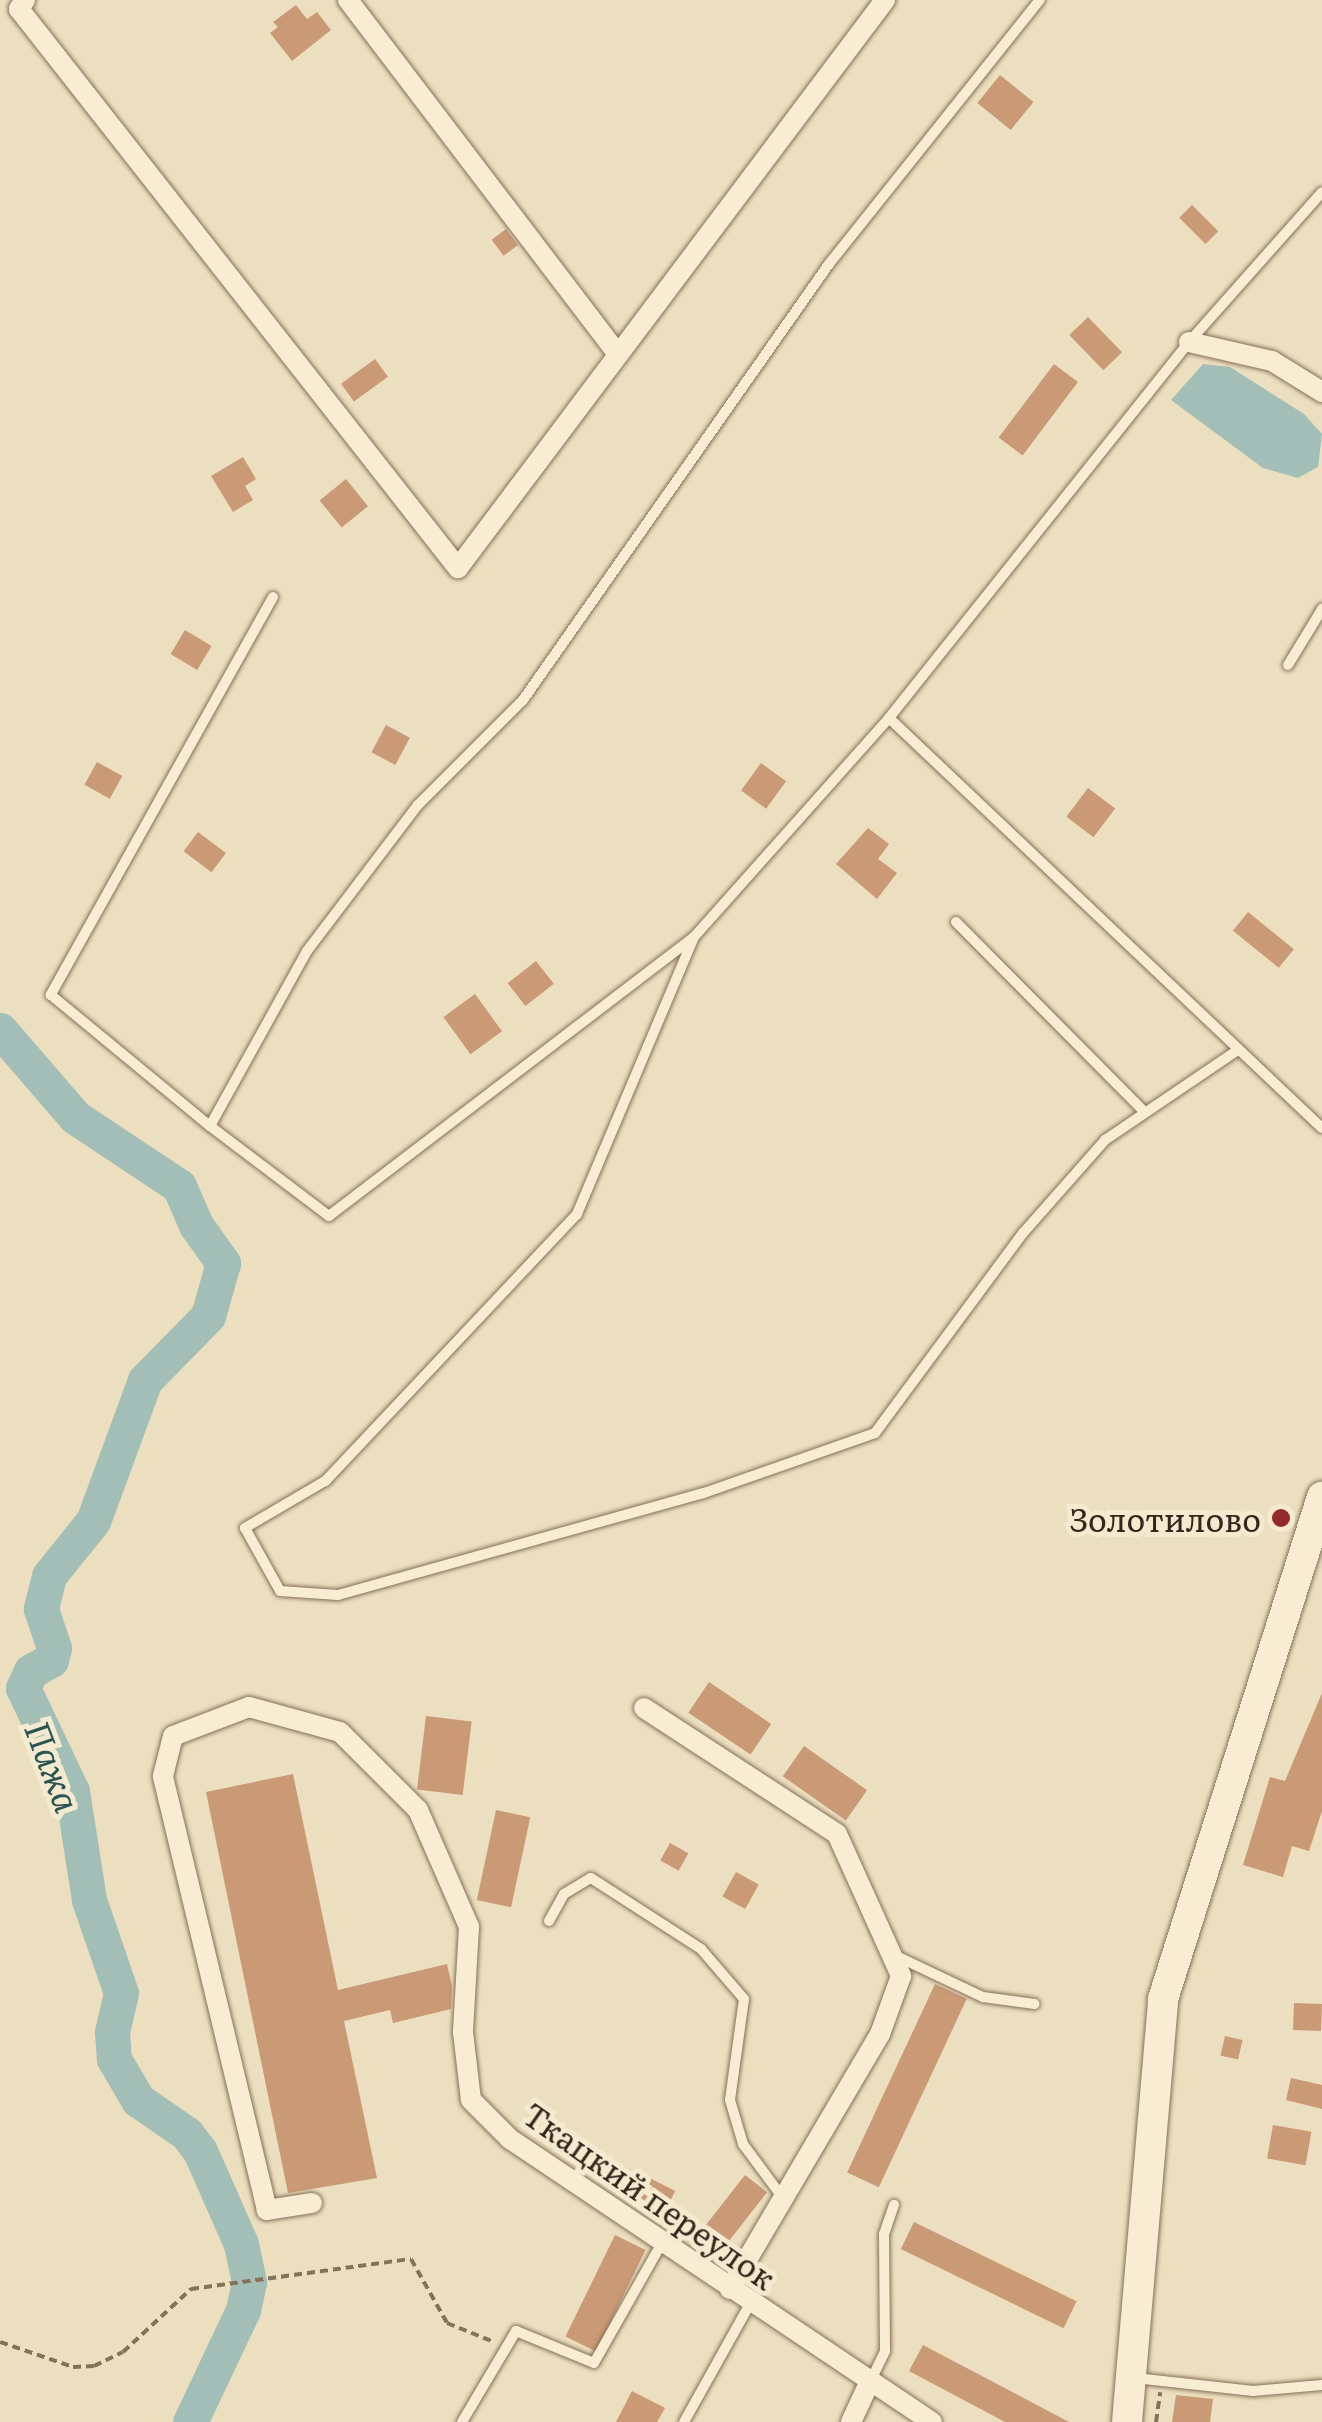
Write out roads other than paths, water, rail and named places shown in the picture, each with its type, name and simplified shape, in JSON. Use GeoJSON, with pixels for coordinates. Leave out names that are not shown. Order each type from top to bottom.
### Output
{"type":"FeatureCollection","features":[{"type":"Feature","properties":{"kind":"main road"},"geometry":{"type":"LineString","coordinates":[[1127,2422],[1146,2379],[1164,1999],[1322,1497]]}},
{"type":"Feature","properties":{"kind":"street"},"geometry":{"type":"LineString","coordinates":[[25,0],[19,9],[458,568],[884,0]]}},
{"type":"Feature","properties":{"kind":"street"},"geometry":{"type":"LineString","coordinates":[[348,0],[618,354]]}},
{"type":"Feature","properties":{"kind":"street"},"geometry":{"type":"LineString","coordinates":[[1189,342],[1272,360],[1322,392]]}},
{"type":"Feature","properties":{"kind":"street","name":"Ткацкий переулок"},"geometry":{"type":"LineString","coordinates":[[312,2202],[267,2210],[164,1776],[173,1736],[249,1707],[340,1732],[418,1810],[469,1928],[463,2032],[471,2100],[510,2139],[932,2422]]}},
{"type":"Feature","properties":{"kind":"street"},"geometry":{"type":"LineString","coordinates":[[644,1708],[837,1834],[901,1976],[880,2034],[730,2289]]}},
{"type":"Feature","properties":{"kind":"street"},"geometry":{"type":"LineString","coordinates":[[850,2422],[870,2381]]}},
{"type":"Feature","properties":{"kind":"lane"},"geometry":{"type":"LineString","coordinates":[[210,1126],[307,951],[418,805],[523,700],[829,264],[1040,0]]}},
{"type":"Feature","properties":{"kind":"lane"},"geometry":{"type":"LineString","coordinates":[[272,597],[50,994],[210,1126],[329,1216],[694,938],[890,718],[1189,342],[1322,192]]}},
{"type":"Feature","properties":{"kind":"lane"},"geometry":{"type":"LineString","coordinates":[[1288,665],[1322,608]]}},
{"type":"Feature","properties":{"kind":"lane"},"geometry":{"type":"LineString","coordinates":[[890,718],[1322,1128]]}},
{"type":"Feature","properties":{"kind":"lane"},"geometry":{"type":"LineString","coordinates":[[956,922],[1144,1111]]}},
{"type":"Feature","properties":{"kind":"lane"},"geometry":{"type":"LineString","coordinates":[[694,938],[577,1214],[325,1481],[245,1528],[280,1591],[338,1594],[704,1493],[875,1433],[1024,1232],[1105,1140],[1238,1050]]}},
{"type":"Feature","properties":{"kind":"lane"},"geometry":{"type":"LineString","coordinates":[[550,1921],[564,1894],[591,1878],[701,1949],[744,1999],[730,2100],[743,2144],[784,2198]]}},
{"type":"Feature","properties":{"kind":"lane"},"geometry":{"type":"LineString","coordinates":[[892,1954],[983,1996],[1036,2004]]}},
{"type":"Feature","properties":{"kind":"lane"},"geometry":{"type":"LineString","coordinates":[[870,2381],[885,2352],[884,2234],[894,2205]]}},
{"type":"Feature","properties":{"kind":"lane"},"geometry":{"type":"LineString","coordinates":[[462,2422],[516,2331],[594,2363],[662,2243]]}},
{"type":"Feature","properties":{"kind":"lane"},"geometry":{"type":"LineString","coordinates":[[684,2422],[750,2302]]}},
{"type":"Feature","properties":{"kind":"lane"},"geometry":{"type":"LineString","coordinates":[[1146,2379],[1253,2392],[1322,2385]]}},
{"type":"Feature","properties":{"kind":"water"},"geometry":{"type":"Polygon","coordinates":[[[1203,364],[1230,367],[1304,414],[1322,434],[1318,467],[1298,478],[1263,468],[1171,400],[1203,364]]]}},
{"type":"Feature","properties":{"kind":"waterway","name":"Пажа"},"geometry":{"type":"LineString","coordinates":[[0,1030],[75,1117],[179,1186],[196,1225],[223,1263],[208,1316],[145,1380],[93,1521],[49,1576],[41,1609],[54,1648],[51,1660],[31,1671],[23,1688],[72,1791],[89,1900],[121,1993],[112,2032],[114,2059],[138,2100],[187,2134],[200,2151],[241,2244],[249,2282],[243,2310],[190,2422]]}},
{"type":"Feature","properties":{"kind":"place","name":"Золотилово"},"geometry":{"type":"Point","coordinates":[1281,1518]}}]}
